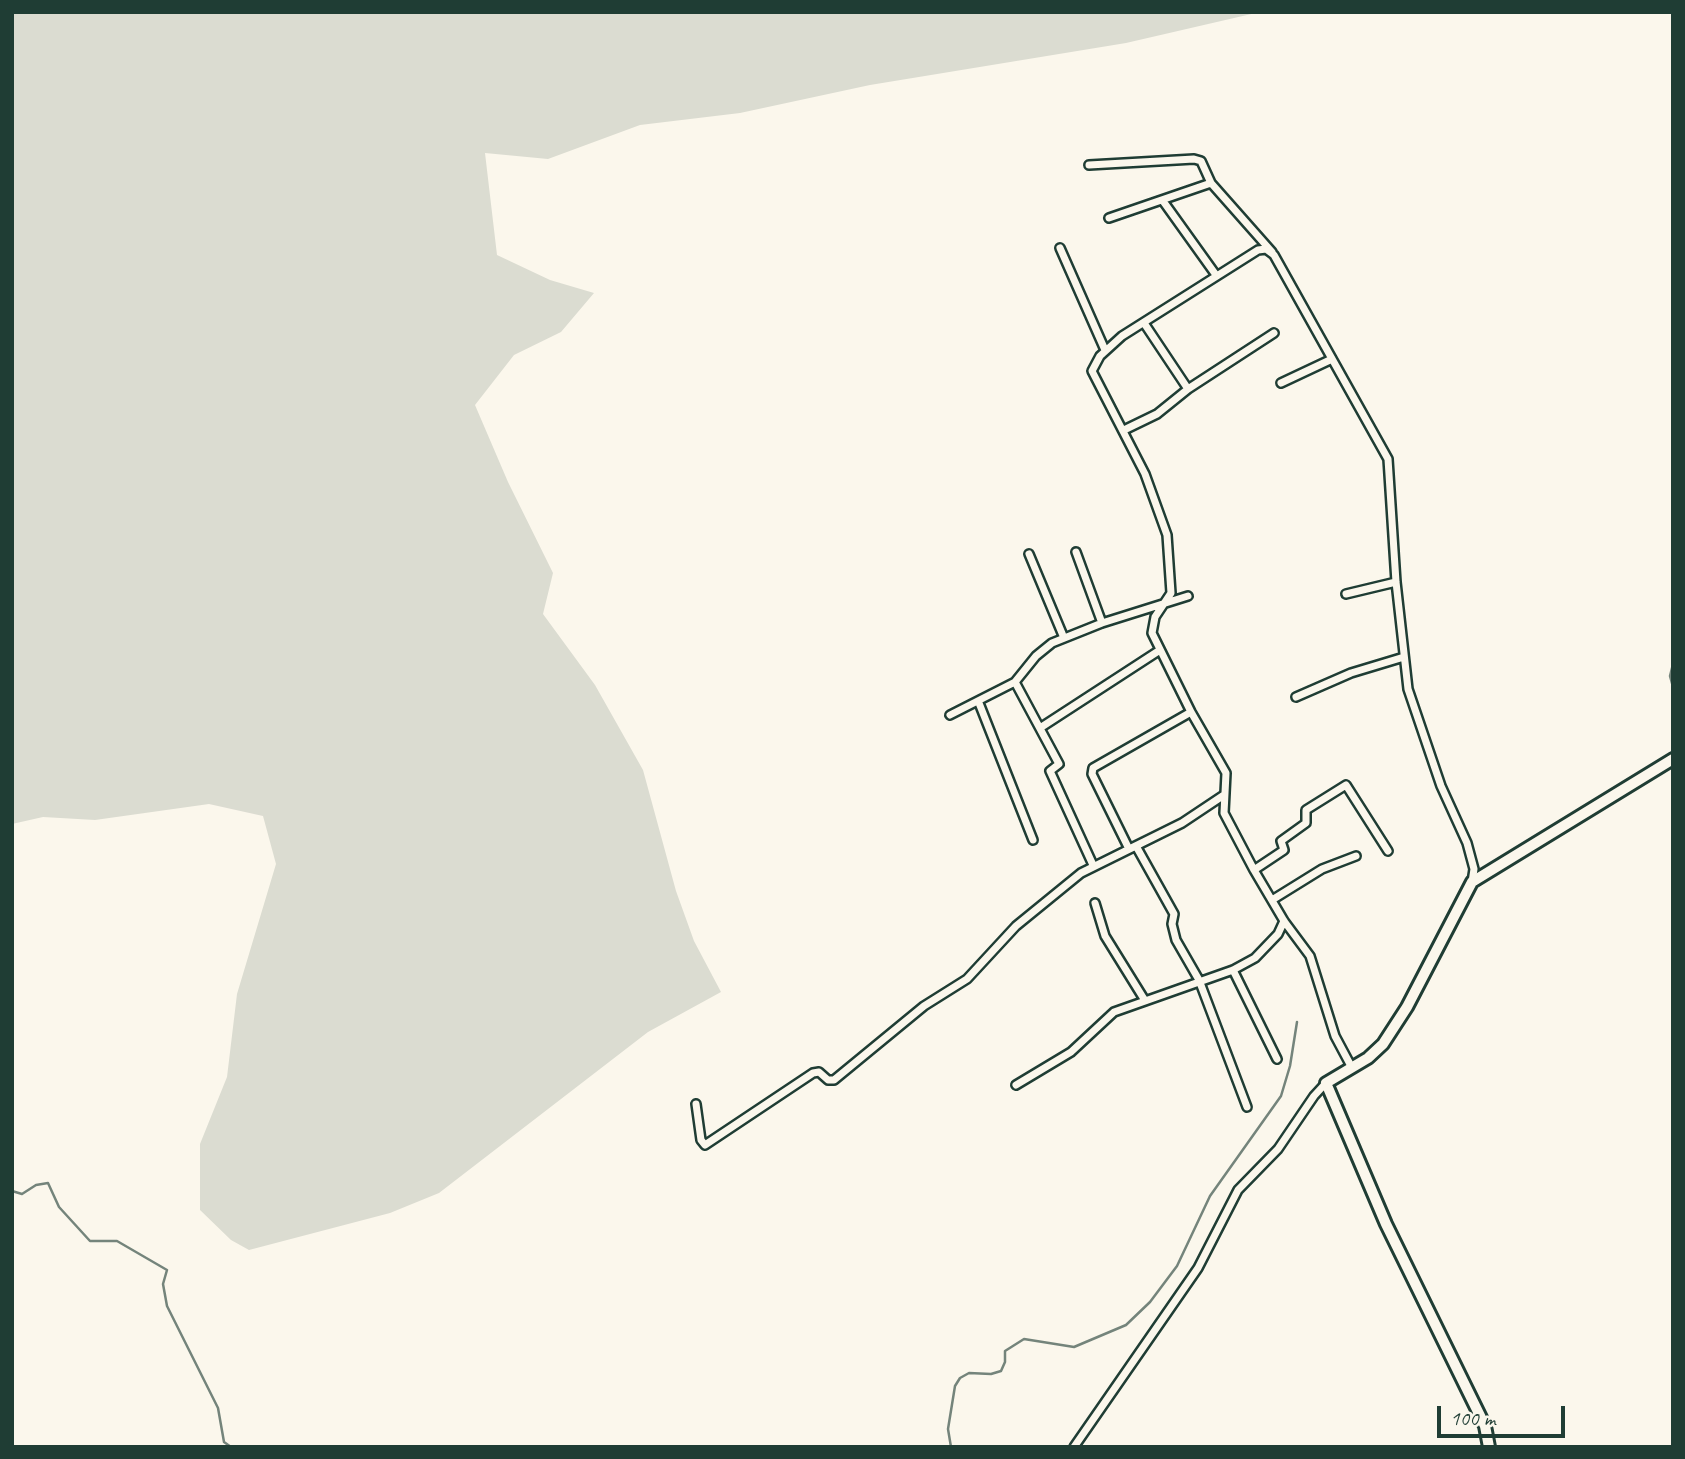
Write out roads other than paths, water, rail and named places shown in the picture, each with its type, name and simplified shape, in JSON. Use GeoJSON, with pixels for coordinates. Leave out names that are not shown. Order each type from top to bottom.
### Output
{"type":"FeatureCollection","features":[{"type":"Feature","properties":{"kind":"street"},"geometry":{"type":"LineString","coordinates":[[1074,1447],[1198,1268],[1237,1190],[1278,1149],[1326,1083],[1368,1058],[1383,1044],[1407,1007],[1472,882],[1474,869],[1467,843],[1441,786],[1418,724],[1404,657],[1388,459],[1275,255],[1211,183],[1201,161],[1194,159],[1089,165]]}},
{"type":"Feature","properties":{"kind":"street"},"geometry":{"type":"LineString","coordinates":[[1108,218],[1211,183]]}},
{"type":"Feature","properties":{"kind":"street"},"geometry":{"type":"LineString","coordinates":[[1163,201],[1216,275]]}},
{"type":"Feature","properties":{"kind":"street"},"geometry":{"type":"LineString","coordinates":[[1060,248],[1105,350]]}},
{"type":"Feature","properties":{"kind":"street"},"geometry":{"type":"LineString","coordinates":[[1275,255],[1266,249],[1258,250],[1216,275],[1122,335],[1105,350],[1092,371],[1124,430],[1156,499],[1167,535],[1171,589],[1152,626],[1160,650],[1226,773],[1228,783],[1224,795],[1224,813],[1284,921],[1310,956],[1335,1036],[1351,1066]]}},
{"type":"Feature","properties":{"kind":"street"},"geometry":{"type":"LineString","coordinates":[[1144,323],[1188,389]]}},
{"type":"Feature","properties":{"kind":"street"},"geometry":{"type":"LineString","coordinates":[[1124,430],[1157,414],[1188,389],[1274,332]]}},
{"type":"Feature","properties":{"kind":"street"},"geometry":{"type":"LineString","coordinates":[[1281,383],[1332,359]]}},
{"type":"Feature","properties":{"kind":"street"},"geometry":{"type":"LineString","coordinates":[[1076,552],[1102,623]]}},
{"type":"Feature","properties":{"kind":"street"},"geometry":{"type":"LineString","coordinates":[[1029,554],[1065,638]]}},
{"type":"Feature","properties":{"kind":"street"},"geometry":{"type":"LineString","coordinates":[[1346,594],[1396,582]]}},
{"type":"Feature","properties":{"kind":"street"},"geometry":{"type":"LineString","coordinates":[[950,715],[979,703],[1015,682],[1043,650],[1065,638],[1102,623],[1188,596]]}},
{"type":"Feature","properties":{"kind":"street"},"geometry":{"type":"LineString","coordinates":[[1040,729],[1160,650]]}},
{"type":"Feature","properties":{"kind":"street"},"geometry":{"type":"LineString","coordinates":[[1296,697],[1377,663],[1404,657]]}},
{"type":"Feature","properties":{"kind":"street"},"geometry":{"type":"LineString","coordinates":[[1015,682],[1059,764],[1050,771],[1093,865]]}},
{"type":"Feature","properties":{"kind":"street"},"geometry":{"type":"LineString","coordinates":[[979,703],[1033,840]]}},
{"type":"Feature","properties":{"kind":"street"},"geometry":{"type":"LineString","coordinates":[[1191,712],[1095,762],[1092,774],[1174,914],[1172,924],[1176,940],[1199,980],[1247,1107]]}},
{"type":"Feature","properties":{"kind":"street"},"geometry":{"type":"LineString","coordinates":[[1472,882],[1673,759]]}},
{"type":"Feature","properties":{"kind":"street"},"geometry":{"type":"LineString","coordinates":[[1254,870],[1284,849],[1281,841],[1306,823],[1306,810],[1346,785],[1360,803],[1388,851]]}},
{"type":"Feature","properties":{"kind":"street"},"geometry":{"type":"LineString","coordinates":[[696,1104],[701,1140],[705,1145],[813,1073],[818,1072],[828,1080],[834,1080],[924,1006],[967,979],[1016,926],[1093,865],[1182,823],[1224,795]]}},
{"type":"Feature","properties":{"kind":"street"},"geometry":{"type":"LineString","coordinates":[[1272,900],[1322,869],[1356,856]]}},
{"type":"Feature","properties":{"kind":"street"},"geometry":{"type":"LineString","coordinates":[[1095,904],[1105,936],[1144,999]]}},
{"type":"Feature","properties":{"kind":"street"},"geometry":{"type":"LineString","coordinates":[[1016,1085],[1071,1052],[1114,1012],[1144,999],[1233,970],[1265,950],[1284,921]]}},
{"type":"Feature","properties":{"kind":"street"},"geometry":{"type":"LineString","coordinates":[[1233,970],[1277,1059]]}},
{"type":"Feature","properties":{"kind":"street"},"geometry":{"type":"LineString","coordinates":[[1326,1083],[1386,1224],[1485,1426],[1489,1447]]}},
{"type":"Feature","properties":{"kind":"waterway"},"geometry":{"type":"LineString","coordinates":[[1673,664],[1670,676],[1673,687]]}},
{"type":"Feature","properties":{"kind":"waterway"},"geometry":{"type":"LineString","coordinates":[[951,1447],[948,1429],[955,1386],[960,1378],[969,1373],[991,1374],[1001,1371],[1005,1362],[1005,1351],[1024,1339],[1074,1347],[1126,1325],[1150,1302],[1177,1266],[1210,1196],[1281,1096],[1290,1066],[1297,1022]]}},
{"type":"Feature","properties":{"kind":"waterway"},"geometry":{"type":"LineString","coordinates":[[12,1191],[22,1194],[36,1185],[48,1183],[59,1207],[90,1241],[117,1241],[167,1270],[163,1284],[167,1306],[218,1408],[224,1442],[231,1447]]}}]}
